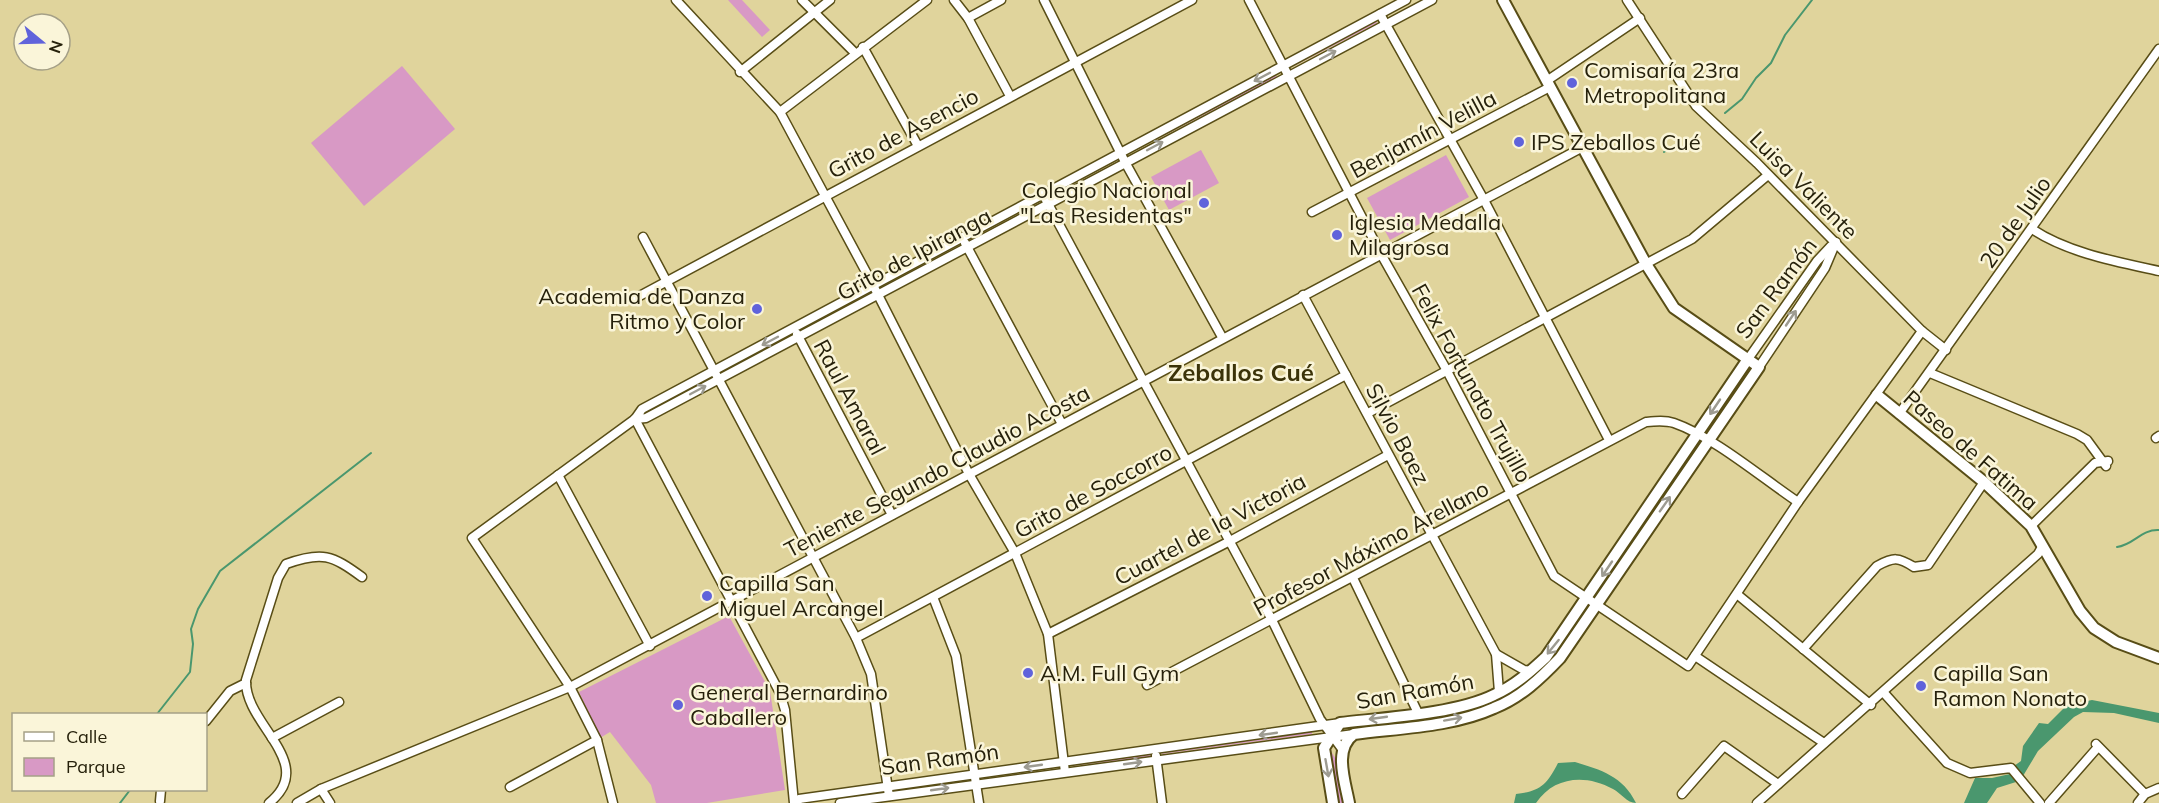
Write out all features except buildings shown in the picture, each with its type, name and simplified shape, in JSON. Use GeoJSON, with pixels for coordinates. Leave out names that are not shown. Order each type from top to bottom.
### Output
{"type":"FeatureCollection","features":[{"type":"Feature","properties":{"kind":"street"},"geometry":{"type":"LineString","coordinates":[[676,0],[740,72],[780,112],[873,285],[969,474],[1015,553],[1048,634],[1065,772]]}},
{"type":"Feature","properties":{"kind":"street"},"geometry":{"type":"LineString","coordinates":[[802,0],[855,53]]}},
{"type":"Feature","properties":{"kind":"street"},"geometry":{"type":"LineString","coordinates":[[740,72],[830,0]]}},
{"type":"Feature","properties":{"kind":"street"},"geometry":{"type":"LineString","coordinates":[[780,112],[927,0]]}},
{"type":"Feature","properties":{"kind":"street"},"geometry":{"type":"LineString","coordinates":[[954,0],[968,18],[1010,96]]}},
{"type":"Feature","properties":{"kind":"street"},"geometry":{"type":"LineString","coordinates":[[968,18],[1001,0]]}},
{"type":"Feature","properties":{"kind":"street"},"geometry":{"type":"LineString","coordinates":[[1044,0],[1120,153],[1222,338]]}},
{"type":"Feature","properties":{"kind":"street","name":"Grito de Asencio"},"geometry":{"type":"LineString","coordinates":[[633,300],[1192,0]]}},
{"type":"Feature","properties":{"kind":"street","name":"Felix Fortunato Trujillo"},"geometry":{"type":"LineString","coordinates":[[1249,0],[1381,254],[1446,369],[1554,576],[1688,666],[1695,656]]}},
{"type":"Feature","properties":{"kind":"street","name":"Grito de Ipiranga"},"geometry":{"type":"LineString","coordinates":[[570,687],[472,538],[635,419],[642,409],[713,371],[877,295],[1043,194],[1406,0]]}},
{"type":"Feature","properties":{"kind":"street","name":"Grito de Ipiranga"},"geometry":{"type":"LineString","coordinates":[[635,419],[646,418],[718,380],[873,285],[1048,203],[1432,0]]}},
{"type":"Feature","properties":{"kind":"street"},"geometry":{"type":"LineString","coordinates":[[1503,0],[1646,264],[1674,308],[1759,367]]}},
{"type":"Feature","properties":{"kind":"street","name":"Luisa Valiente"},"geometry":{"type":"LineString","coordinates":[[1627,0],[1696,106],[1836,242],[1922,331],[1946,350]]}},
{"type":"Feature","properties":{"kind":"street"},"geometry":{"type":"LineString","coordinates":[[1380,14],[1484,200],[1609,440]]}},
{"type":"Feature","properties":{"kind":"street","name":"Benjamín Velilla"},"geometry":{"type":"LineString","coordinates":[[1312,212],[1351,194],[1549,84],[1640,18]]}},
{"type":"Feature","properties":{"kind":"street"},"geometry":{"type":"LineString","coordinates":[[863,47],[918,146]]}},
{"type":"Feature","properties":{"kind":"street","name":"20 de Julio"},"geometry":{"type":"LineString","coordinates":[[1899,414],[2159,49]]}},
{"type":"Feature","properties":{"kind":"street","name":"Teniente Segundo Claudio Acosta"},"geometry":{"type":"LineString","coordinates":[[297,803],[321,789],[570,687],[1583,147]]}},
{"type":"Feature","properties":{"kind":"street"},"geometry":{"type":"LineString","coordinates":[[1368,413],[1704,231],[1768,175]]}},
{"type":"Feature","properties":{"kind":"street"},"geometry":{"type":"LineString","coordinates":[[1043,194],[1272,621],[1324,732],[1333,803]]}},
{"type":"Feature","properties":{"kind":"street"},"geometry":{"type":"LineString","coordinates":[[2032,229],[2050,239],[2101,256],[2159,270]]}},
{"type":"Feature","properties":{"kind":"street"},"geometry":{"type":"LineString","coordinates":[[643,237],[665,283],[856,638],[871,674],[889,796]]}},
{"type":"Feature","properties":{"kind":"street"},"geometry":{"type":"LineString","coordinates":[[965,242],[1062,424]]}},
{"type":"Feature","properties":{"kind":"street","name":"San Ramón"},"geometry":{"type":"LineString","coordinates":[[795,803],[799,799],[1155,749],[1324,732],[1354,734],[1464,718],[1495,708],[1542,676],[1560,658],[1591,602],[1697,435],[1817,261],[1836,242]]}},
{"type":"Feature","properties":{"kind":"street","name":"San Ramón"},"geometry":{"type":"LineString","coordinates":[[840,803],[1156,760],[1324,732],[1340,723],[1458,706],[1499,692],[1531,671],[1591,602],[1759,367],[1825,268],[1836,242]]}},
{"type":"Feature","properties":{"kind":"street","name":"Silvio Baez"},"geometry":{"type":"LineString","coordinates":[[1303,295],[1496,654],[1499,692]]}},
{"type":"Feature","properties":{"kind":"street"},"geometry":{"type":"LineString","coordinates":[[1824,743],[1695,656],[1738,595],[1798,502],[1922,331]]}},
{"type":"Feature","properties":{"kind":"street","name":"Raul Amaral"},"geometry":{"type":"LineString","coordinates":[[796,332],[892,515]]}},
{"type":"Feature","properties":{"kind":"street"},"geometry":{"type":"LineString","coordinates":[[1930,373],[2077,434],[2087,440],[2106,463],[2095,463],[2031,526]]}},
{"type":"Feature","properties":{"kind":"street","name":"Grito de Soccorro"},"geometry":{"type":"LineString","coordinates":[[856,638],[1346,375]]}},
{"type":"Feature","properties":{"kind":"street","name":"Paseo de Fatima"},"geometry":{"type":"LineString","coordinates":[[1877,395],[1984,482],[2031,526],[2080,611],[2094,628],[2116,642],[2159,658]]}},
{"type":"Feature","properties":{"kind":"street"},"geometry":{"type":"LineString","coordinates":[[635,419],[780,693],[785,710],[795,803]]}},
{"type":"Feature","properties":{"kind":"street","name":"Profesor Máximo Arellano"},"geometry":{"type":"LineString","coordinates":[[1147,685],[1512,495],[1609,440],[1646,422],[1662,420],[1697,435],[1798,502]]}},
{"type":"Feature","properties":{"kind":"street","name":"Cuartel de la Victoria"},"geometry":{"type":"LineString","coordinates":[[1048,634],[1230,541],[1388,455]]}},
{"type":"Feature","properties":{"kind":"street"},"geometry":{"type":"LineString","coordinates":[[558,476],[650,646]]}},
{"type":"Feature","properties":{"kind":"street"},"geometry":{"type":"LineString","coordinates":[[1803,649],[1877,566],[1892,558],[1900,557],[1914,567],[1928,565],[1984,482]]}},
{"type":"Feature","properties":{"kind":"street"},"geometry":{"type":"LineString","coordinates":[[1757,803],[1824,743],[1871,705],[2038,554],[2042,547]]}},
{"type":"Feature","properties":{"kind":"street"},"geometry":{"type":"LineString","coordinates":[[269,803],[279,794],[286,782],[287,769],[281,752],[250,705],[246,683],[278,578],[286,564],[311,555],[338,560],[362,577]]}},
{"type":"Feature","properties":{"kind":"street"},"geometry":{"type":"LineString","coordinates":[[1353,578],[1418,713]]}},
{"type":"Feature","properties":{"kind":"street"},"geometry":{"type":"LineString","coordinates":[[1738,595],[1871,705]]}},
{"type":"Feature","properties":{"kind":"street"},"geometry":{"type":"LineString","coordinates":[[933,597],[956,656],[979,803]]}},
{"type":"Feature","properties":{"kind":"street"},"geometry":{"type":"LineString","coordinates":[[1496,654],[1524,670],[1531,671]]}},
{"type":"Feature","properties":{"kind":"street"},"geometry":{"type":"LineString","coordinates":[[207,720],[230,691],[246,683]]}},
{"type":"Feature","properties":{"kind":"street"},"geometry":{"type":"LineString","coordinates":[[570,687],[597,740],[613,803]]}},
{"type":"Feature","properties":{"kind":"street"},"geometry":{"type":"LineString","coordinates":[[1884,693],[1947,763],[1970,773],[2011,768],[2040,803]]}},
{"type":"Feature","properties":{"kind":"street"},"geometry":{"type":"LineString","coordinates":[[272,738],[339,702]]}},
{"type":"Feature","properties":{"kind":"street"},"geometry":{"type":"LineString","coordinates":[[1324,732],[1342,749],[1342,765],[1349,803]]}},
{"type":"Feature","properties":{"kind":"street","name":"San Ramón"},"geometry":{"type":"LineString","coordinates":[[1342,749],[1346,740],[1354,734]]}},
{"type":"Feature","properties":{"kind":"street"},"geometry":{"type":"LineString","coordinates":[[510,787],[597,740]]}},
{"type":"Feature","properties":{"kind":"street"},"geometry":{"type":"LineString","coordinates":[[2049,803],[2097,745],[2145,795]]}},
{"type":"Feature","properties":{"kind":"street"},"geometry":{"type":"LineString","coordinates":[[1682,794],[1724,746],[1778,784]]}},
{"type":"Feature","properties":{"kind":"street"},"geometry":{"type":"LineString","coordinates":[[1155,749],[1162,803]]}},
{"type":"Feature","properties":{"kind":"street"},"geometry":{"type":"LineString","coordinates":[[2138,803],[2145,795],[2159,788]]}},
{"type":"Feature","properties":{"kind":"street"},"geometry":{"type":"LineString","coordinates":[[321,789],[330,803]]}},
{"type":"Feature","properties":{"kind":"street"},"geometry":{"type":"LineString","coordinates":[[160,801],[161,791]]}},
{"type":"Feature","properties":{"kind":"green space"},"geometry":{"type":"Polygon","coordinates":[[[728,0],[742,0],[770,30],[762,37],[728,0]]]}},
{"type":"Feature","properties":{"kind":"green space"},"geometry":{"type":"Polygon","coordinates":[[[1376,21],[1377,23],[1294,66],[1294,65],[1376,21]]]}},
{"type":"Feature","properties":{"kind":"green space"},"geometry":{"type":"Polygon","coordinates":[[[402,66],[455,129],[364,206],[311,143],[402,66]]]}},
{"type":"Feature","properties":{"kind":"green space"},"geometry":{"type":"Polygon","coordinates":[[[1275,75],[1277,77],[1134,151],[1134,150],[1275,75]]]}},
{"type":"Feature","properties":{"kind":"green space"},"geometry":{"type":"Polygon","coordinates":[[[1201,150],[1219,183],[1169,210],[1151,177],[1201,150]]]}},
{"type":"Feature","properties":{"kind":"green space"},"geometry":{"type":"Polygon","coordinates":[[[1446,155],[1469,197],[1390,240],[1367,198],[1446,155]]]}},
{"type":"Feature","properties":{"kind":"green space"},"geometry":{"type":"Polygon","coordinates":[[[1587,609],[1556,656],[1515,693],[1486,707],[1461,715],[1353,728],[1368,723],[1396,721],[1465,709],[1489,702],[1510,692],[1529,679],[1547,661],[1587,609]]]}},
{"type":"Feature","properties":{"kind":"green space","name":"General Bernardino Caballero"},"geometry":{"type":"Polygon","coordinates":[[[729,616],[770,691],[785,790],[707,803],[656,803],[651,785],[610,732],[600,738],[579,692],[729,616]]]}},
{"type":"Feature","properties":{"kind":"green space"},"geometry":{"type":"Polygon","coordinates":[[[1312,732],[1312,734],[1162,754],[1163,753],[1312,732]]]}},
{"type":"Feature","properties":{"kind":"green space"},"geometry":{"type":"Polygon","coordinates":[[[1329,748],[1337,761],[1343,803],[1336,803],[1329,748]]]}},
{"type":"Feature","properties":{"kind":"green space"},"geometry":{"type":"Polygon","coordinates":[[[1152,753],[1150,757],[1070,766],[1069,764],[1152,753]]]}},
{"type":"Feature","properties":{"kind":"shaded area"},"geometry":{"type":"Polygon","coordinates":[[[2092,700],[2159,713],[2159,723],[2114,713],[2083,712],[2074,717],[2038,751],[2023,776],[2014,766],[2021,761],[2023,746],[2039,723],[2048,724],[2067,705],[2092,700]]]}},
{"type":"Feature","properties":{"kind":"shaded area"},"geometry":{"type":"Polygon","coordinates":[[[1575,762],[1602,771],[1618,780],[1625,786],[1636,803],[1603,784],[1571,780],[1552,787],[1536,803],[1514,803],[1516,794],[1537,789],[1546,782],[1558,763],[1575,762]]]}},
{"type":"Feature","properties":{"kind":"shaded area"},"geometry":{"type":"Polygon","coordinates":[[[2010,774],[2016,782],[1997,788],[1987,803],[1964,803],[1975,778],[1992,778],[2010,774]]]}},
{"type":"Feature","properties":{"kind":"waterway"},"geometry":{"type":"LineString","coordinates":[[1725,113],[1742,99],[1756,78],[1771,63],[1785,35],[1812,0]]}},
{"type":"Feature","properties":{"kind":"waterway"},"geometry":{"type":"LineString","coordinates":[[1664,152],[1675,145]]}},
{"type":"Feature","properties":{"kind":"waterway"},"geometry":{"type":"LineString","coordinates":[[158,713],[190,672],[193,644],[191,629],[198,609],[220,571],[371,453]]}},
{"type":"Feature","properties":{"kind":"waterway"},"geometry":{"type":"LineString","coordinates":[[2117,547],[2147,532],[2159,530]]}},
{"type":"Feature","properties":{"kind":"waterway"},"geometry":{"type":"LineString","coordinates":[[120,803],[129,791]]}},
{"type":"Feature","properties":{"kind":"place","name":"Comisaría 23ra Metropolitana"},"geometry":{"type":"Point","coordinates":[1572,83]}},
{"type":"Feature","properties":{"kind":"place","name":"IPS Zeballos Cué"},"geometry":{"type":"Point","coordinates":[1519,142]}},
{"type":"Feature","properties":{"kind":"place","name":"Colegio Nacional \"Las Residentas\""},"geometry":{"type":"Point","coordinates":[1204,203]}},
{"type":"Feature","properties":{"kind":"place","name":"Iglesia Medalla Milagrosa"},"geometry":{"type":"Point","coordinates":[1337,235]}},
{"type":"Feature","properties":{"kind":"place","name":"Academia de Danza Ritmo y Color"},"geometry":{"type":"Point","coordinates":[757,309]}},
{"type":"Feature","properties":{"kind":"place","name":"Capilla San Miguel Arcangel"},"geometry":{"type":"Point","coordinates":[707,596]}},
{"type":"Feature","properties":{"kind":"place","name":"A.M. Full Gym"},"geometry":{"type":"Point","coordinates":[1028,673]}},
{"type":"Feature","properties":{"kind":"place","name":"Capilla San Ramon Nonato"},"geometry":{"type":"Point","coordinates":[1921,686]}},
{"type":"Feature","properties":{"kind":"place","name":"General Bernardino Caballero"},"geometry":{"type":"Point","coordinates":[678,705]}},
{"type":"Feature","properties":{"kind":"district","name":"Zeballos Cué"},"geometry":{"type":"Point","coordinates":[1241,373]}}]}
